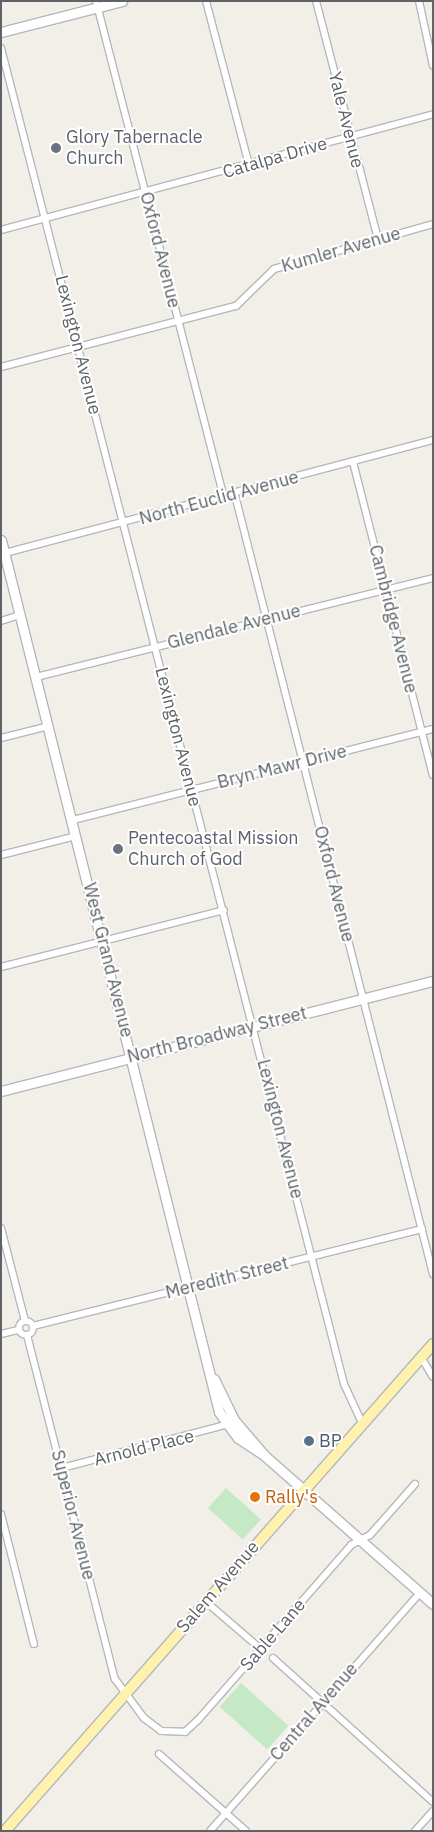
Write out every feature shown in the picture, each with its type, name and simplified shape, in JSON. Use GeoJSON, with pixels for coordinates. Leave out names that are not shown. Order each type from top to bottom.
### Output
{"type":"FeatureCollection","features":[{"type":"Feature","properties":{"kind":"main road","name":"Salem Avenue"},"geometry":{"type":"LineString","coordinates":[[4,1831],[433,1344]]}},
{"type":"Feature","properties":{"kind":"street"},"geometry":{"type":"LineString","coordinates":[[1,32],[96,4],[122,1]]}},
{"type":"Feature","properties":{"kind":"street"},"geometry":{"type":"LineString","coordinates":[[206,1],[249,166]]}},
{"type":"Feature","properties":{"kind":"street","name":"Yale Avenue"},"geometry":{"type":"LineString","coordinates":[[316,1],[378,239]]}},
{"type":"Feature","properties":{"kind":"street"},"geometry":{"type":"LineString","coordinates":[[419,1],[433,66]]}},
{"type":"Feature","properties":{"kind":"street","name":"Oxford Avenue"},"geometry":{"type":"LineString","coordinates":[[96,4],[224,498]]}},
{"type":"Feature","properties":{"kind":"street","name":"Lexington Avenue"},"geometry":{"type":"LineString","coordinates":[[1,48],[191,790],[224,910],[349,1405],[362,1423]]}},
{"type":"Feature","properties":{"kind":"street","name":"Catalpa Drive"},"geometry":{"type":"LineString","coordinates":[[1,230],[145,194],[433,114]]}},
{"type":"Feature","properties":{"kind":"street","name":"Kumler Avenue"},"geometry":{"type":"LineString","coordinates":[[1,367],[236,306],[274,269],[433,224]]}},
{"type":"Feature","properties":{"kind":"street","name":"North Euclid Avenue"},"geometry":{"type":"LineString","coordinates":[[5,553],[224,498],[433,440]]}},
{"type":"Feature","properties":{"kind":"street","name":"Cambridge Avenue"},"geometry":{"type":"LineString","coordinates":[[353,462],[433,775]]}},
{"type":"Feature","properties":{"kind":"street","name":"Oxford Avenue"},"geometry":{"type":"LineString","coordinates":[[235,495],[433,1274]]}},
{"type":"Feature","properties":{"kind":"street","name":"West Grand Avenue"},"geometry":{"type":"LineString","coordinates":[[1,540],[225,1425],[264,1455],[361,1539],[419,1594],[433,1604]]}},
{"type":"Feature","properties":{"kind":"street","name":"Glendale Avenue"},"geometry":{"type":"LineString","coordinates":[[36,678],[433,578]]}},
{"type":"Feature","properties":{"kind":"street"},"geometry":{"type":"LineString","coordinates":[[1,621],[20,615]]}},
{"type":"Feature","properties":{"kind":"street"},"geometry":{"type":"LineString","coordinates":[[1,738],[49,726]]}},
{"type":"Feature","properties":{"kind":"street","name":"Bryn Mawr Drive"},"geometry":{"type":"LineString","coordinates":[[72,820],[433,729]]}},
{"type":"Feature","properties":{"kind":"street"},"geometry":{"type":"LineString","coordinates":[[1,855],[76,836]]}},
{"type":"Feature","properties":{"kind":"street"},"geometry":{"type":"LineString","coordinates":[[1,967],[224,910]]}},
{"type":"Feature","properties":{"kind":"street","name":"North Broadway Street"},"geometry":{"type":"LineString","coordinates":[[1,1091],[433,981]]}},
{"type":"Feature","properties":{"kind":"street"},"geometry":{"type":"LineString","coordinates":[[1,1228],[25,1321],[33,1326],[27,1334],[19,1330],[1,1334]]}},
{"type":"Feature","properties":{"kind":"street","name":"Meredith Street"},"geometry":{"type":"LineString","coordinates":[[33,1326],[422,1229]]}},
{"type":"Feature","properties":{"kind":"street"},"geometry":{"type":"LineString","coordinates":[[19,1330],[25,1321]]}},
{"type":"Feature","properties":{"kind":"street","name":"Superior Avenue"},"geometry":{"type":"LineString","coordinates":[[27,1334],[115,1679],[124,1694]]}},
{"type":"Feature","properties":{"kind":"street"},"geometry":{"type":"LineString","coordinates":[[421,1357],[433,1377]]}},
{"type":"Feature","properties":{"kind":"street","name":"West Grand Avenue"},"geometry":{"type":"LineString","coordinates":[[214,1379],[234,1420],[264,1455]]}},
{"type":"Feature","properties":{"kind":"street","name":"Arnold Place"},"geometry":{"type":"LineString","coordinates":[[62,1468],[225,1425]]}},
{"type":"Feature","properties":{"kind":"street","name":"Sable Lane"},"geometry":{"type":"LineString","coordinates":[[124,1694],[161,1731],[184,1732],[261,1649],[351,1545],[370,1535],[415,1484]]}},
{"type":"Feature","properties":{"kind":"street"},"geometry":{"type":"LineString","coordinates":[[1,1514],[34,1644]]}},
{"type":"Feature","properties":{"kind":"street","name":"Central Avenue"},"geometry":{"type":"LineString","coordinates":[[210,1831],[419,1594]]}},
{"type":"Feature","properties":{"kind":"street"},"geometry":{"type":"LineString","coordinates":[[206,1601],[261,1649]]}},
{"type":"Feature","properties":{"kind":"street"},"geometry":{"type":"LineString","coordinates":[[273,1658],[433,1802]]}},
{"type":"Feature","properties":{"kind":"street"},"geometry":{"type":"LineString","coordinates":[[159,1754],[246,1831]]}},
{"type":"Feature","properties":{"kind":"street"},"geometry":{"type":"LineString","coordinates":[[415,1831],[433,1811]]}},
{"type":"Feature","properties":{"kind":"green space"},"geometry":{"type":"Polygon","coordinates":[[[226,1488],[261,1519],[243,1540],[208,1508],[226,1488]]]}},
{"type":"Feature","properties":{"kind":"green space"},"geometry":{"type":"Polygon","coordinates":[[[241,1683],[289,1726],[267,1750],[220,1707],[241,1683]]]}},
{"type":"Feature","properties":{"kind":"place","name":"Glory Tabernacle Church"},"geometry":{"type":"Point","coordinates":[56,148]}},
{"type":"Feature","properties":{"kind":"place","name":"Pentecoastal Mission Church of God"},"geometry":{"type":"Point","coordinates":[118,849]}},
{"type":"Feature","properties":{"kind":"place","name":"BP"},"geometry":{"type":"Point","coordinates":[309,1441]}},
{"type":"Feature","properties":{"kind":"place","name":"Rally's"},"geometry":{"type":"Point","coordinates":[255,1497]}}]}
